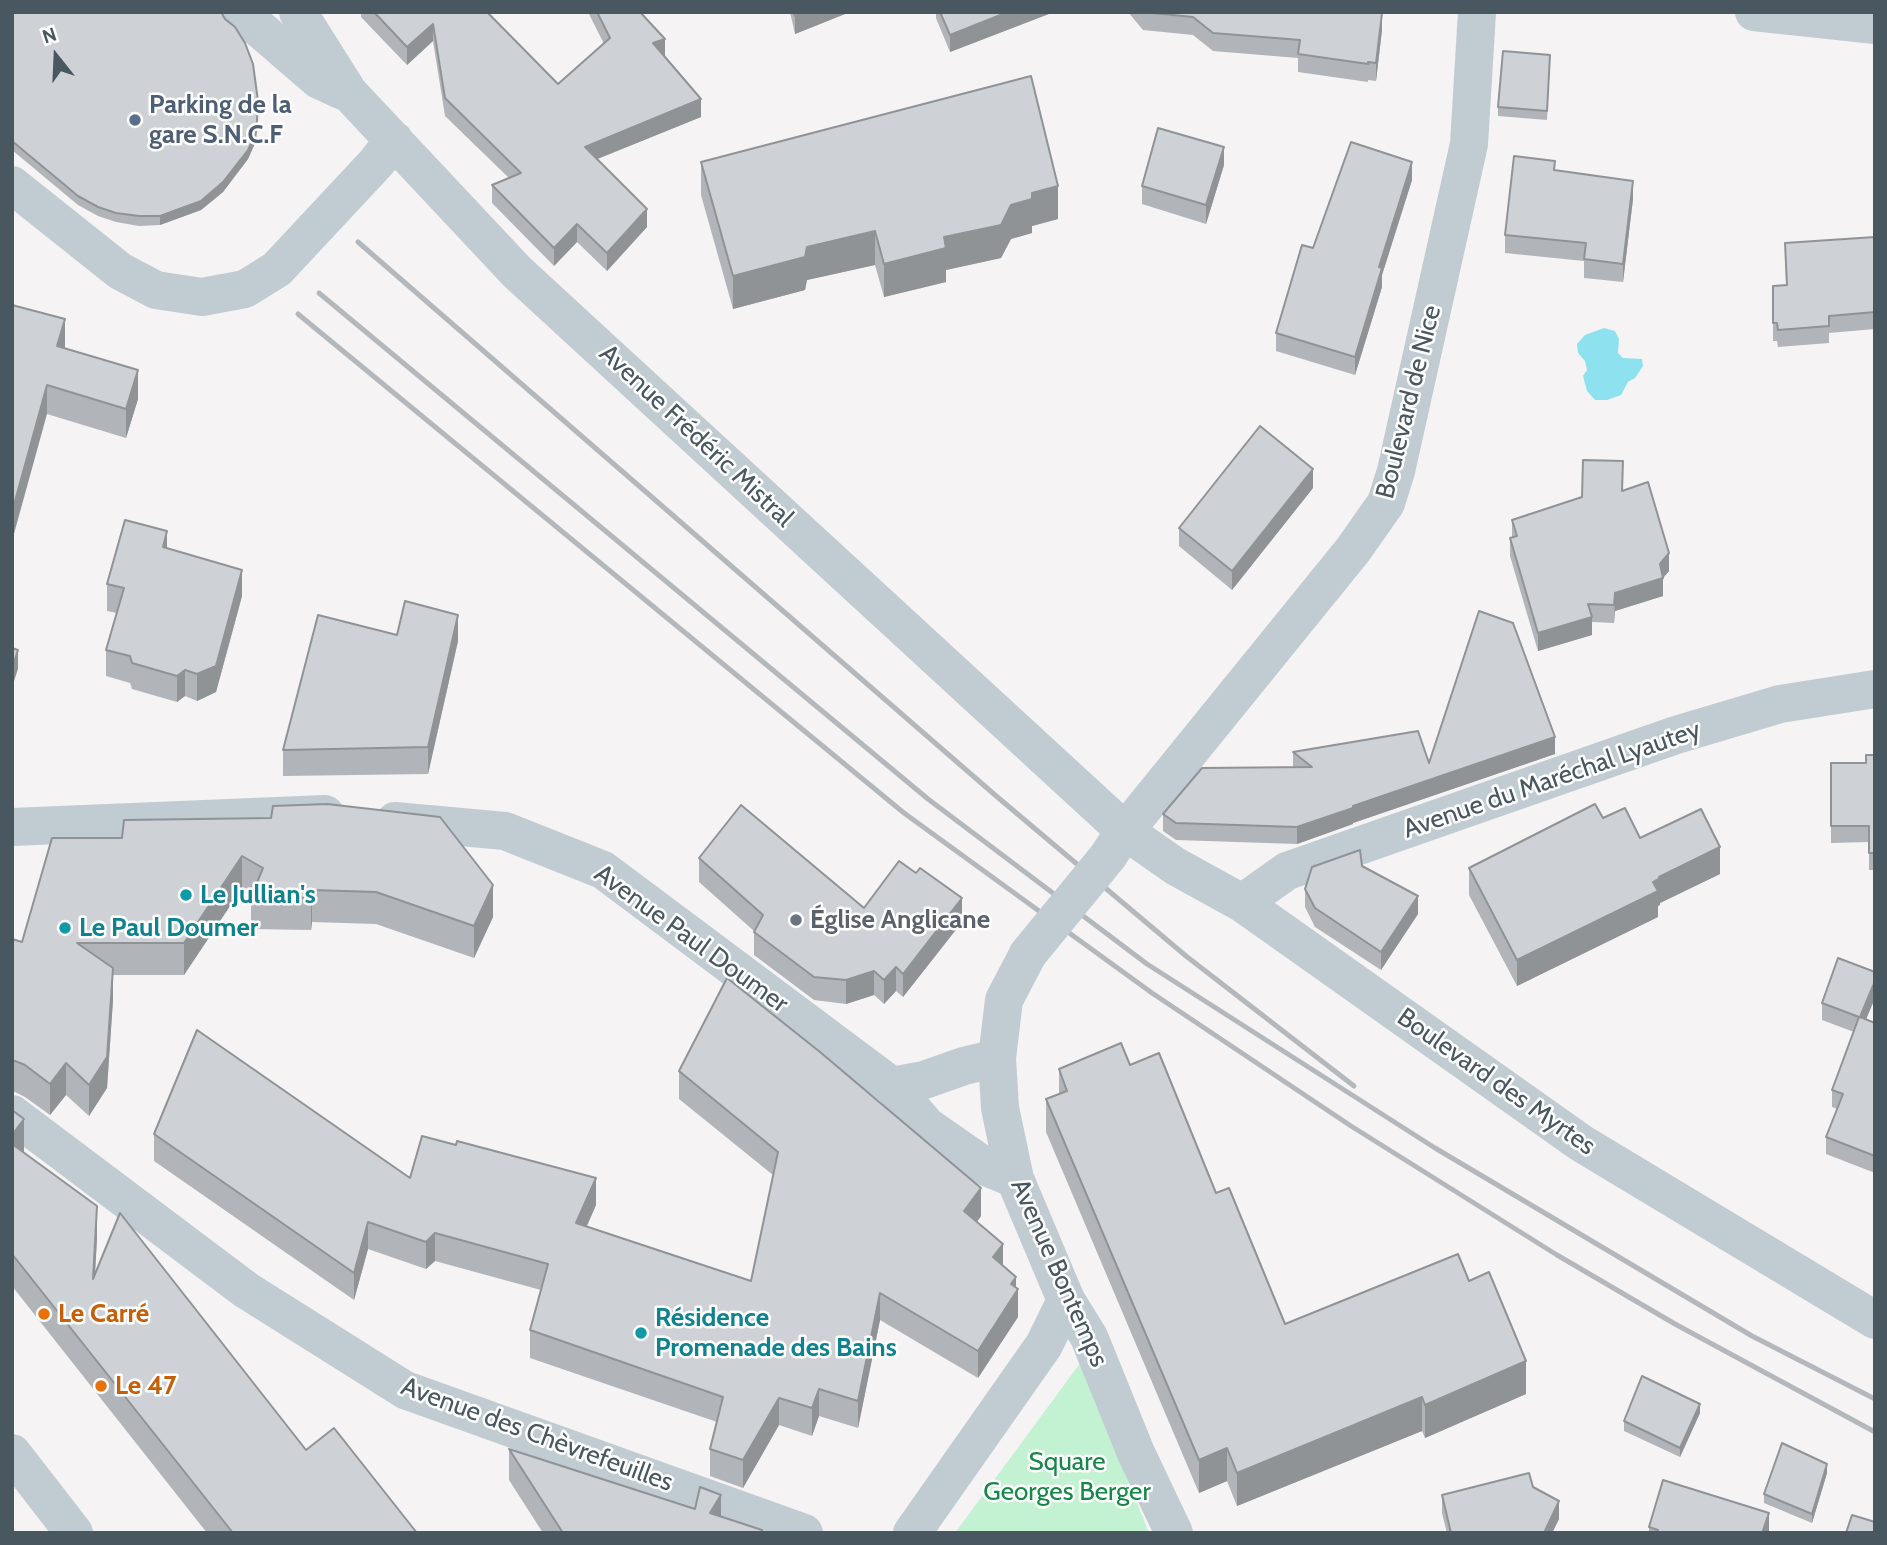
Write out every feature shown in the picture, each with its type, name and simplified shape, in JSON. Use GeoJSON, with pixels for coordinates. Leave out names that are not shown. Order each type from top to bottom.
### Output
{"type":"FeatureCollection","features":[{"type":"Feature","properties":{"kind":"street"},"geometry":{"type":"LineString","coordinates":[[240,12],[319,80],[349,93]]}},
{"type":"Feature","properties":{"kind":"street","name":"Avenue Frédéric Mistral"},"geometry":{"type":"LineString","coordinates":[[298,12],[349,93],[517,271],[1117,843]]}},
{"type":"Feature","properties":{"kind":"street","name":"Boulevard de Nice"},"geometry":{"type":"LineString","coordinates":[[1117,843],[1353,551],[1386,503],[1396,471],[1469,144],[1477,12]]}},
{"type":"Feature","properties":{"kind":"street"},"geometry":{"type":"LineString","coordinates":[[1754,12],[1808,15],[1875,25]]}},
{"type":"Feature","properties":{"kind":"street"},"geometry":{"type":"LineString","coordinates":[[12,185],[120,271],[156,290],[202,297],[245,289],[276,269],[376,163],[394,140]]}},
{"type":"Feature","properties":{"kind":"street","name":"Avenue du Maréchal Lyautey"},"geometry":{"type":"LineString","coordinates":[[1241,903],[1287,871],[1676,735],[1780,704],[1875,689]]}},
{"type":"Feature","properties":{"kind":"street","name":"Avenue Paul Doumer"},"geometry":{"type":"LineString","coordinates":[[12,827],[328,814],[505,831],[603,870],[892,1086],[927,1126],[986,1167],[1015,1179]]}},
{"type":"Feature","properties":{"kind":"street","name":"Boulevard des Myrtes"},"geometry":{"type":"LineString","coordinates":[[1117,843],[1175,866],[1241,903],[1581,1143],[1875,1320]]}},
{"type":"Feature","properties":{"kind":"street","name":"Avenue Bontemps"},"geometry":{"type":"LineString","coordinates":[[1117,843],[1028,954],[1004,1000],[997,1058],[1000,1108],[1015,1179],[1066,1300],[1090,1337],[1136,1453],[1174,1533]]}},
{"type":"Feature","properties":{"kind":"street"},"geometry":{"type":"LineString","coordinates":[[892,1086],[924,1080],[997,1058]]}},
{"type":"Feature","properties":{"kind":"street","name":"Avenue des Chèvrefeuilles"},"geometry":{"type":"LineString","coordinates":[[12,1114],[246,1290],[405,1390],[804,1533]]}},
{"type":"Feature","properties":{"kind":"street"},"geometry":{"type":"LineString","coordinates":[[912,1533],[1044,1345],[1066,1300]]}},
{"type":"Feature","properties":{"kind":"street"},"geometry":{"type":"LineString","coordinates":[[12,1453],[74,1533]]}},
{"type":"Feature","properties":{"kind":"green space","name":"Square Georges Berger"},"geometry":{"type":"Polygon","coordinates":[[[1081,1362],[1149,1533],[955,1533],[1081,1362]]]}},
{"type":"Feature","properties":{"kind":"water"},"geometry":{"type":"Polygon","coordinates":[[[1604,328],[1615,331],[1619,339],[1618,353],[1623,358],[1642,359],[1643,366],[1635,378],[1628,382],[1621,395],[1607,400],[1595,400],[1587,391],[1583,376],[1587,370],[1585,361],[1578,353],[1577,344],[1585,335],[1604,328]]]}},
{"type":"Feature","properties":{"kind":"building","name":"Parking de la gare S.N.C.F"},"geometry":{"type":"Polygon","coordinates":[[[12,12],[221,12],[245,43],[253,64],[258,101],[257,120],[256,132],[248,150],[223,182],[201,201],[160,216],[116,213],[78,196],[12,141],[12,12]]]}},
{"type":"Feature","properties":{"kind":"building"},"geometry":{"type":"Polygon","coordinates":[[[374,12],[487,12],[558,84],[610,38],[597,12],[640,12],[665,39],[653,43],[701,99],[585,147],[647,209],[607,253],[577,224],[554,248],[492,185],[521,173],[445,98],[433,24],[407,47],[374,12]]]}},
{"type":"Feature","properties":{"kind":"building"},"geometry":{"type":"Polygon","coordinates":[[[940,12],[1008,12],[950,35],[940,12]]]}},
{"type":"Feature","properties":{"kind":"building"},"geometry":{"type":"Polygon","coordinates":[[[1143,12],[1382,13],[1376,63],[1368,64],[1298,54],[1300,40],[1213,33],[1193,17],[1143,12]]]}},
{"type":"Feature","properties":{"kind":"building"},"geometry":{"type":"Polygon","coordinates":[[[1503,51],[1550,55],[1547,111],[1498,107],[1503,51]]]}},
{"type":"Feature","properties":{"kind":"building"},"geometry":{"type":"Polygon","coordinates":[[[1031,76],[1058,186],[1032,193],[1032,199],[1011,205],[1001,225],[944,237],[946,248],[884,264],[875,231],[807,247],[805,257],[733,276],[701,162],[1031,76]]]}},
{"type":"Feature","properties":{"kind":"building"},"geometry":{"type":"Polygon","coordinates":[[[1158,128],[1224,147],[1206,205],[1142,186],[1158,128]]]}},
{"type":"Feature","properties":{"kind":"building"},"geometry":{"type":"Polygon","coordinates":[[[1351,142],[1412,162],[1379,267],[1382,268],[1355,357],[1276,333],[1302,245],[1313,248],[1351,142]]]}},
{"type":"Feature","properties":{"kind":"building"},"geometry":{"type":"Polygon","coordinates":[[[1514,156],[1555,161],[1554,170],[1633,181],[1623,264],[1584,259],[1586,243],[1505,235],[1514,156]]]}},
{"type":"Feature","properties":{"kind":"building"},"geometry":{"type":"Polygon","coordinates":[[[1875,237],[1875,312],[1829,316],[1829,326],[1778,330],[1777,323],[1773,323],[1773,286],[1787,285],[1785,243],[1875,237]]]}},
{"type":"Feature","properties":{"kind":"building"},"geometry":{"type":"Polygon","coordinates":[[[12,305],[65,319],[57,346],[138,370],[126,409],[47,385],[12,512],[12,305]]]}},
{"type":"Feature","properties":{"kind":"building"},"geometry":{"type":"Polygon","coordinates":[[[1260,426],[1313,469],[1232,571],[1179,528],[1260,426]]]}},
{"type":"Feature","properties":{"kind":"building"},"geometry":{"type":"Polygon","coordinates":[[[1583,460],[1623,461],[1622,491],[1648,482],[1669,553],[1660,564],[1663,578],[1615,593],[1614,605],[1588,604],[1592,617],[1538,633],[1510,538],[1517,536],[1512,520],[1582,497],[1583,460]]]}},
{"type":"Feature","properties":{"kind":"building"},"geometry":{"type":"Polygon","coordinates":[[[125,520],[167,531],[163,547],[242,570],[216,666],[197,674],[185,670],[177,676],[132,663],[130,656],[106,650],[124,588],[107,584],[125,520]]]}},
{"type":"Feature","properties":{"kind":"building"},"geometry":{"type":"Polygon","coordinates":[[[405,601],[458,615],[428,747],[283,750],[318,615],[397,635],[405,601]]]}},
{"type":"Feature","properties":{"kind":"building"},"geometry":{"type":"Polygon","coordinates":[[[1479,611],[1513,623],[1555,737],[1297,827],[1176,823],[1163,814],[1202,768],[1312,767],[1293,752],[1418,731],[1429,763],[1479,611]]]}},
{"type":"Feature","properties":{"kind":"building"},"geometry":{"type":"Polygon","coordinates":[[[12,648],[18,650],[12,668],[12,648]]]}},
{"type":"Feature","properties":{"kind":"building"},"geometry":{"type":"Polygon","coordinates":[[[1866,755],[1875,755],[1875,853],[1869,853],[1869,826],[1831,826],[1831,763],[1866,763],[1866,755]]]}},
{"type":"Feature","properties":{"kind":"building"},"geometry":{"type":"Polygon","coordinates":[[[327,804],[440,817],[493,885],[474,926],[376,892],[312,890],[311,898],[251,897],[263,868],[242,856],[184,943],[77,943],[113,968],[107,1057],[89,1085],[66,1063],[50,1084],[25,1065],[12,1061],[12,939],[22,942],[52,838],[122,838],[124,820],[271,818],[273,806],[327,804]]]}},
{"type":"Feature","properties":{"kind":"building"},"geometry":{"type":"Polygon","coordinates":[[[1595,804],[1603,818],[1625,808],[1640,838],[1701,809],[1720,847],[1659,877],[1653,882],[1658,891],[1517,960],[1469,868],[1595,804]]]}},
{"type":"Feature","properties":{"kind":"building"},"geometry":{"type":"Polygon","coordinates":[[[741,805],[864,908],[899,861],[916,873],[920,868],[962,898],[903,974],[896,967],[884,980],[874,971],[846,980],[814,977],[754,932],[763,915],[699,858],[741,805]]]}},
{"type":"Feature","properties":{"kind":"building"},"geometry":{"type":"Polygon","coordinates":[[[1360,850],[1362,866],[1418,896],[1381,952],[1315,908],[1305,889],[1312,867],[1360,850]]]}},
{"type":"Feature","properties":{"kind":"building"},"geometry":{"type":"Polygon","coordinates":[[[1838,958],[1875,972],[1875,981],[1860,1017],[1875,1023],[1875,1156],[1826,1137],[1843,1094],[1832,1090],[1859,1017],[1822,1003],[1838,958]]]}},
{"type":"Feature","properties":{"kind":"building"},"geometry":{"type":"Polygon","coordinates":[[[727,978],[820,1052],[981,1188],[964,1211],[1003,1244],[993,1257],[1016,1277],[1011,1284],[1018,1289],[978,1351],[880,1293],[858,1401],[819,1389],[812,1408],[779,1398],[743,1460],[710,1449],[723,1397],[530,1330],[548,1264],[435,1233],[426,1242],[368,1222],[354,1273],[154,1134],[197,1030],[410,1178],[422,1136],[456,1145],[457,1141],[596,1178],[576,1223],[751,1281],[778,1152],[679,1071],[727,978]]]}},
{"type":"Feature","properties":{"kind":"building"},"geometry":{"type":"Polygon","coordinates":[[[1121,1043],[1130,1065],[1159,1053],[1216,1193],[1229,1188],[1285,1324],[1458,1254],[1469,1281],[1489,1272],[1526,1361],[1425,1405],[1422,1397],[1237,1473],[1227,1448],[1199,1460],[1046,1099],[1067,1091],[1059,1069],[1121,1043]]]}},
{"type":"Feature","properties":{"kind":"building"},"geometry":{"type":"Polygon","coordinates":[[[12,1110],[24,1119],[12,1135],[12,1110]]]}},
{"type":"Feature","properties":{"kind":"building"},"geometry":{"type":"Polygon","coordinates":[[[12,1144],[97,1206],[93,1279],[120,1213],[306,1450],[334,1428],[417,1533],[233,1533],[12,1254],[12,1144]]]}},
{"type":"Feature","properties":{"kind":"building"},"geometry":{"type":"Polygon","coordinates":[[[1642,1376],[1700,1404],[1680,1448],[1624,1421],[1642,1376]]]}},
{"type":"Feature","properties":{"kind":"building"},"geometry":{"type":"Polygon","coordinates":[[[1782,1443],[1827,1464],[1812,1514],[1764,1494],[1782,1443]]]}},
{"type":"Feature","properties":{"kind":"building"},"geometry":{"type":"Polygon","coordinates":[[[509,1449],[695,1509],[700,1487],[721,1495],[710,1513],[762,1530],[762,1533],[563,1533],[509,1449]]]}},
{"type":"Feature","properties":{"kind":"building"},"geometry":{"type":"Polygon","coordinates":[[[1529,1473],[1533,1487],[1559,1501],[1544,1533],[1451,1533],[1442,1495],[1529,1473]]]}},
{"type":"Feature","properties":{"kind":"building"},"geometry":{"type":"Polygon","coordinates":[[[1663,1480],[1769,1513],[1762,1533],[1658,1533],[1658,1530],[1649,1527],[1663,1480]]]}},
{"type":"Feature","properties":{"kind":"building"},"geometry":{"type":"Polygon","coordinates":[[[1852,1515],[1875,1522],[1875,1533],[1846,1533],[1852,1515]]]}},
{"type":"Feature","properties":{"kind":"railway"},"geometry":{"type":"LineString","coordinates":[[358,242],[995,795],[1186,956],[1354,1086]]}},
{"type":"Feature","properties":{"kind":"railway"},"geometry":{"type":"LineString","coordinates":[[319,293],[928,799],[1147,964],[1435,1148],[1752,1336],[1875,1399]]}},
{"type":"Feature","properties":{"kind":"railway"},"geometry":{"type":"LineString","coordinates":[[298,314],[904,813],[1152,993],[1351,1126],[1557,1255],[1675,1324],[1875,1432]]}},
{"type":"Feature","properties":{"kind":"place","name":"Parking de la gare S.N.C.F"},"geometry":{"type":"Point","coordinates":[135,120]}},
{"type":"Feature","properties":{"kind":"place","name":"Le Jullian's"},"geometry":{"type":"Point","coordinates":[186,895]}},
{"type":"Feature","properties":{"kind":"place","name":"Église Anglicane"},"geometry":{"type":"Point","coordinates":[796,920]}},
{"type":"Feature","properties":{"kind":"place","name":"Le Paul Doumer"},"geometry":{"type":"Point","coordinates":[65,928]}},
{"type":"Feature","properties":{"kind":"place","name":"Le Carré"},"geometry":{"type":"Point","coordinates":[44,1314]}},
{"type":"Feature","properties":{"kind":"place","name":"Résidence Promenade des Bains"},"geometry":{"type":"Point","coordinates":[641,1333]}},
{"type":"Feature","properties":{"kind":"place","name":"Le 47"},"geometry":{"type":"Point","coordinates":[101,1386]}}]}
